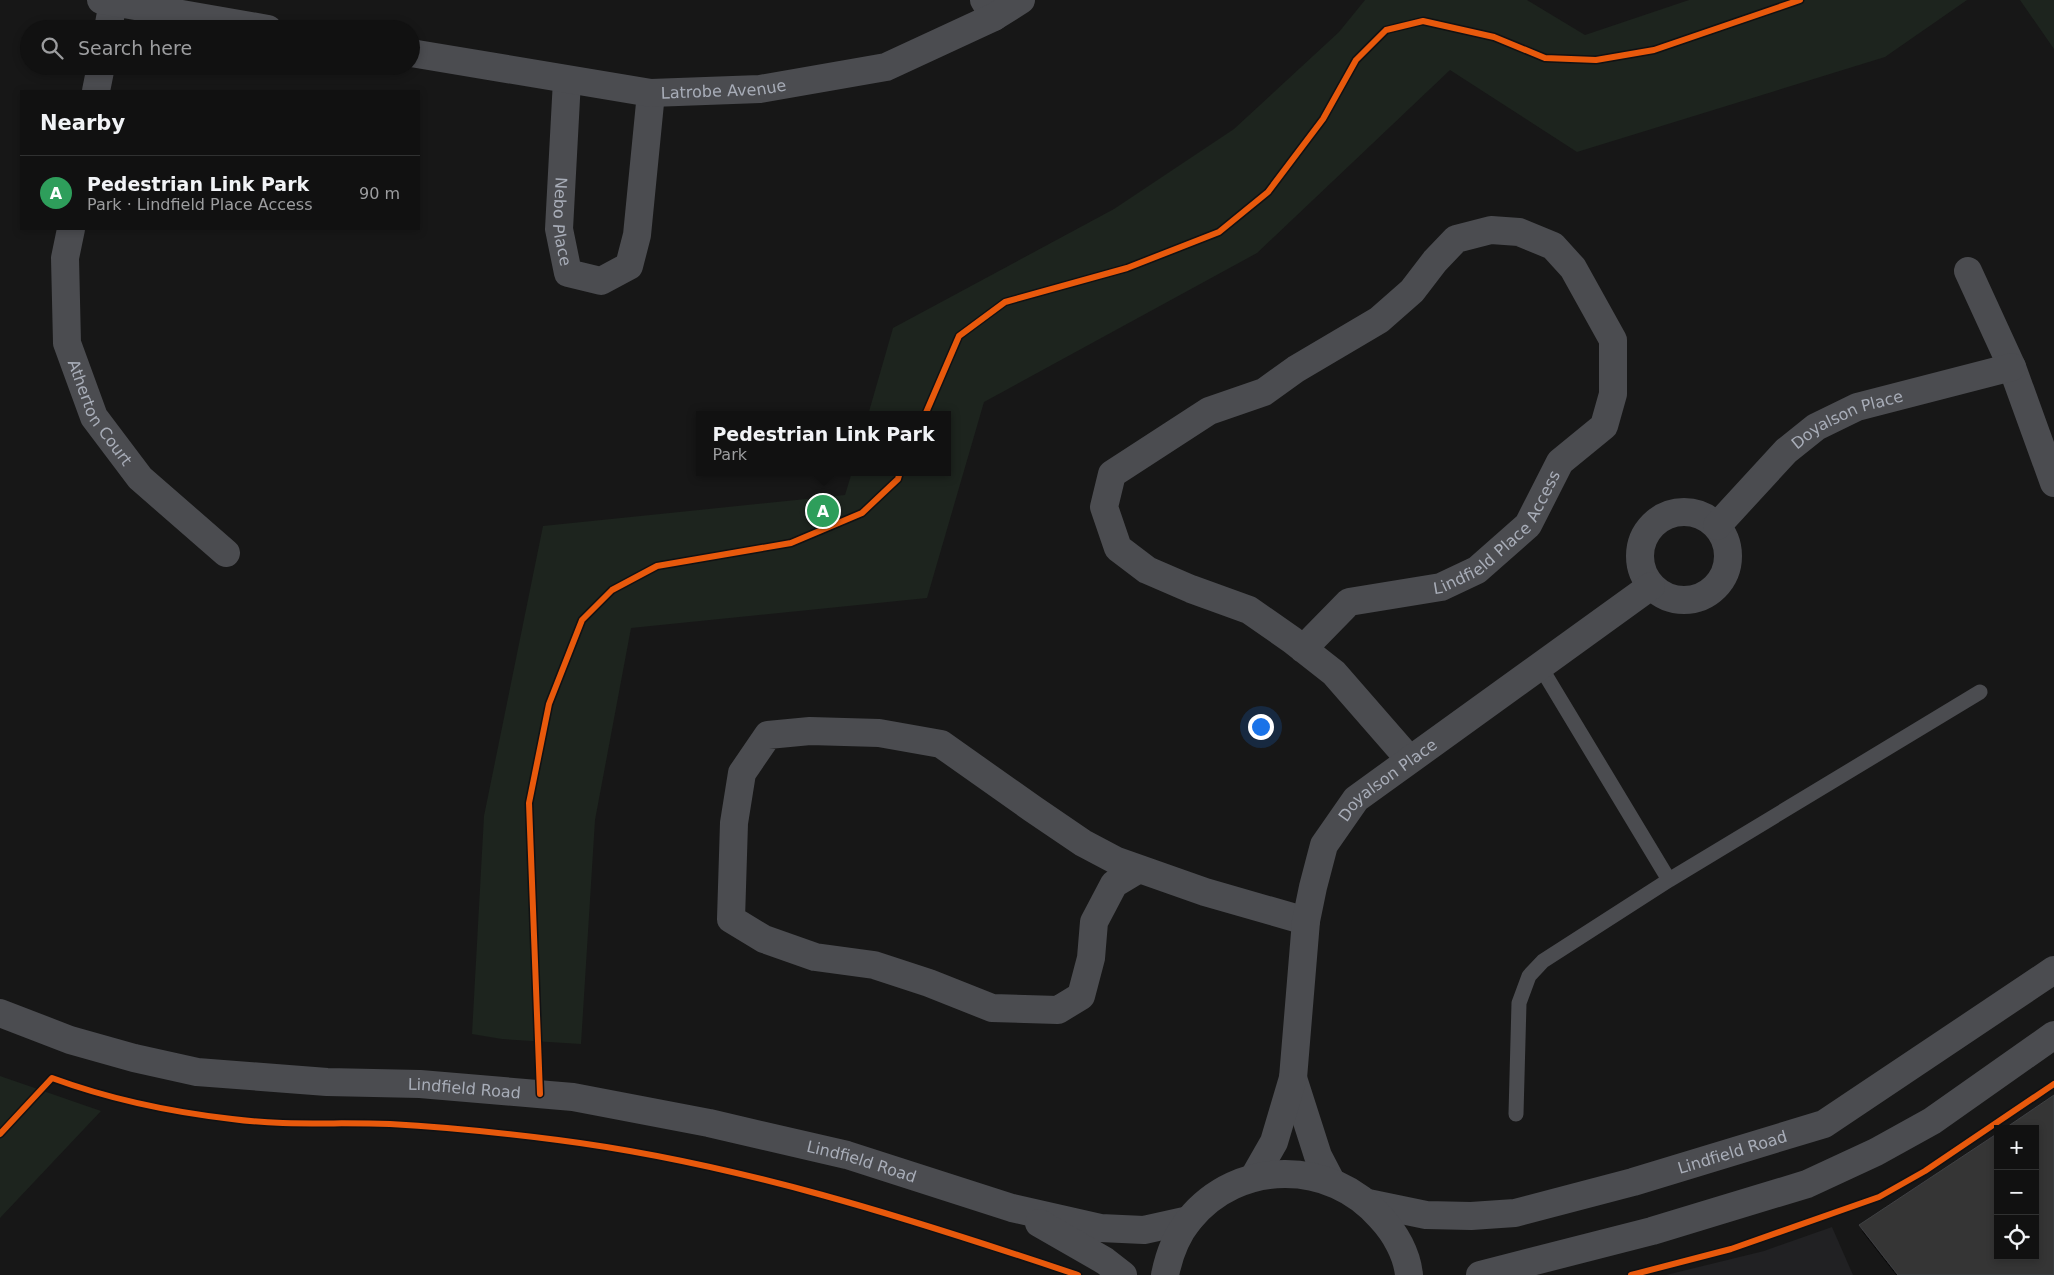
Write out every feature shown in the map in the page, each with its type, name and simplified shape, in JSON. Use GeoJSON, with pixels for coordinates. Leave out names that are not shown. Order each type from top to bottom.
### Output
{"type":"FeatureCollection","features":[{"type":"Feature","properties":{"kind":"street","name":"Latrobe Avenue"},"geometry":{"type":"LineString","coordinates":[[420,56],[651,93],[760,89],[886,67],[989,8],[1021,0]]}},
{"type":"Feature","properties":{"kind":"street"},"geometry":{"type":"LineString","coordinates":[[108,20],[107,1],[216,20]]}},
{"type":"Feature","properties":{"kind":"street"},"geometry":{"type":"LineString","coordinates":[[96,90],[99,75]]}},
{"type":"Feature","properties":{"kind":"street","name":"Nebo Place"},"geometry":{"type":"LineString","coordinates":[[567,80],[559,229],[568,273],[601,280],[629,266],[637,235],[651,93]]}},
{"type":"Feature","properties":{"kind":"street","name":"Atherton Court"},"geometry":{"type":"LineString","coordinates":[[71,230],[65,258],[67,343],[94,416],[140,478],[226,552]]}},
{"type":"Feature","properties":{"kind":"street","name":"Lindfield Place Access"},"geometry":{"type":"LineString","coordinates":[[1304,649],[1348,602],[1441,587],[1477,570],[1528,525],[1560,462],[1604,426],[1613,394],[1613,340],[1573,268],[1553,246],[1519,232],[1491,230],[1456,239],[1435,261],[1412,291],[1379,320],[1296,369],[1264,392],[1209,411],[1112,474],[1104,507],[1118,548],[1147,570],[1191,589],[1249,610],[1304,649],[1334,674],[1409,759]]}},
{"type":"Feature","properties":{"kind":"street"},"geometry":{"type":"LineString","coordinates":[[1968,271],[2012,367],[2054,483]]}},
{"type":"Feature","properties":{"kind":"street","name":"Doyalson Place"},"geometry":{"type":"LineString","coordinates":[[1717,526],[1786,451],[1816,427],[1857,407],[2012,367]]}},
{"type":"Feature","properties":{"kind":"street"},"geometry":{"type":"LineString","coordinates":[[1677,513],[1693,513],[1706,518],[1717,526],[1725,538],[1728,551],[1728,565],[1723,578],[1712,591],[1698,598],[1681,601],[1665,596],[1651,586],[1643,572],[1640,557],[1642,542],[1650,528],[1662,518],[1677,513]]}},
{"type":"Feature","properties":{"kind":"street","name":"Doyalson Place"},"geometry":{"type":"LineString","coordinates":[[1254,1177],[1274,1142],[1293,1078],[1306,921],[1324,845],[1356,799],[1651,586]]}},
{"type":"Feature","properties":{"kind":"street"},"geometry":{"type":"LineString","coordinates":[[1139,869],[1114,884],[1094,922],[1091,958],[1081,996],[1058,1010],[992,1008],[929,983],[874,965],[815,957],[772,942],[731,920],[734,823],[742,773],[768,735],[810,731],[879,733],[941,744],[981,774],[1083,843],[1117,861],[1205,892],[1306,921]]}},
{"type":"Feature","properties":{"kind":"street","name":"Lindfield Road"},"geometry":{"type":"LineString","coordinates":[[1368,1203],[1426,1215],[1472,1216],[1515,1213],[1633,1182],[1824,1124],[2054,970]]}},
{"type":"Feature","properties":{"kind":"street","name":"Lindfield Road"},"geometry":{"type":"LineString","coordinates":[[0,1013],[70,1040],[134,1058],[197,1072],[300,1080],[420,1084],[573,1097],[709,1122],[847,1155],[1012,1208],[1100,1228],[1144,1230],[1188,1220]]}},
{"type":"Feature","properties":{"kind":"street"},"geometry":{"type":"LineString","coordinates":[[1480,1275],[1652,1231],[1806,1184],[1876,1152],[1932,1121],[2054,1035]]}},
{"type":"Feature","properties":{"kind":"street","name":"Doyalson Place"},"geometry":{"type":"LineString","coordinates":[[1293,1078],[1318,1156],[1331,1181]]}},
{"type":"Feature","properties":{"kind":"street"},"geometry":{"type":"LineString","coordinates":[[1165,1275],[1171,1250],[1188,1220],[1218,1193],[1254,1177],[1293,1173],[1331,1181],[1368,1203],[1393,1231],[1408,1266],[1409,1275]]}},
{"type":"Feature","properties":{"kind":"street","name":"Lindfield Road"},"geometry":{"type":"LineString","coordinates":[[1012,1208],[1105,1261],[1123,1275]]}},
{"type":"Feature","properties":{"kind":"lane"},"geometry":{"type":"LineString","coordinates":[[1540,666],[1669,880]]}},
{"type":"Feature","properties":{"kind":"lane"},"geometry":{"type":"LineString","coordinates":[[1516,1114],[1519,1004],[1529,976],[1543,961],[1669,880],[1980,692]]}},
{"type":"Feature","properties":{"kind":"shaded area"},"geometry":{"type":"Polygon","coordinates":[[[1365,0],[1527,0],[1585,35],[1689,0],[1967,0],[1885,57],[1577,152],[1450,70],[1257,253],[984,402],[927,598],[631,628],[595,820],[581,1044],[502,1039],[472,1034],[484,816],[543,526],[845,495],[851,476],[951,476],[951,411],[869,411],[893,328],[1114,209],[1234,129],[1339,32],[1365,0]]]}},
{"type":"Feature","properties":{"kind":"shaded area"},"geometry":{"type":"Polygon","coordinates":[[[2020,0],[2054,0],[2054,49],[2020,0]]]}},
{"type":"Feature","properties":{"kind":"shaded area"},"geometry":{"type":"Polygon","coordinates":[[[0,1076],[101,1111],[0,1218],[0,1076]]]}},
{"type":"Feature","properties":{"kind":"shaded area"},"geometry":{"type":"Polygon","coordinates":[[[1832,1227],[1853,1275],[1666,1275],[1764,1251],[1832,1227]]]}},
{"type":"Feature","properties":{"kind":"building"},"geometry":{"type":"Polygon","coordinates":[[[2054,1095],[2054,1275],[1898,1275],[1859,1225],[1994,1136],[1994,1260],[2039,1260],[2039,1125],[2010,1125],[2054,1095]]]}},
{"type":"Feature","properties":{"kind":"cycle path"},"geometry":{"type":"LineString","coordinates":[[927,411],[959,336],[1005,302],[1127,268],[1219,232],[1268,192],[1323,119],[1356,60],[1386,30],[1423,21],[1494,37],[1545,58],[1596,60],[1654,50],[1800,0]]}},
{"type":"Feature","properties":{"kind":"cycle path"},"geometry":{"type":"LineString","coordinates":[[540,1094],[529,803],[549,704],[582,620],[612,590],[657,566],[791,543],[862,513],[898,479],[899,476]]}},
{"type":"Feature","properties":{"kind":"cycle path"},"geometry":{"type":"LineString","coordinates":[[0,1134],[52,1078],[74,1086],[141,1104],[186,1113],[232,1119],[271,1122],[411,1125],[558,1140],[625,1150],[756,1178],[886,1213],[1078,1275]]}},
{"type":"Feature","properties":{"kind":"cycle path"},"geometry":{"type":"LineString","coordinates":[[1631,1275],[1731,1249],[1879,1197],[1925,1171],[2054,1084]]}},
{"type":"Feature","properties":{"kind":"place","name":"Pedestrian Link Park"},"geometry":{"type":"Point","coordinates":[823,511]}}]}
